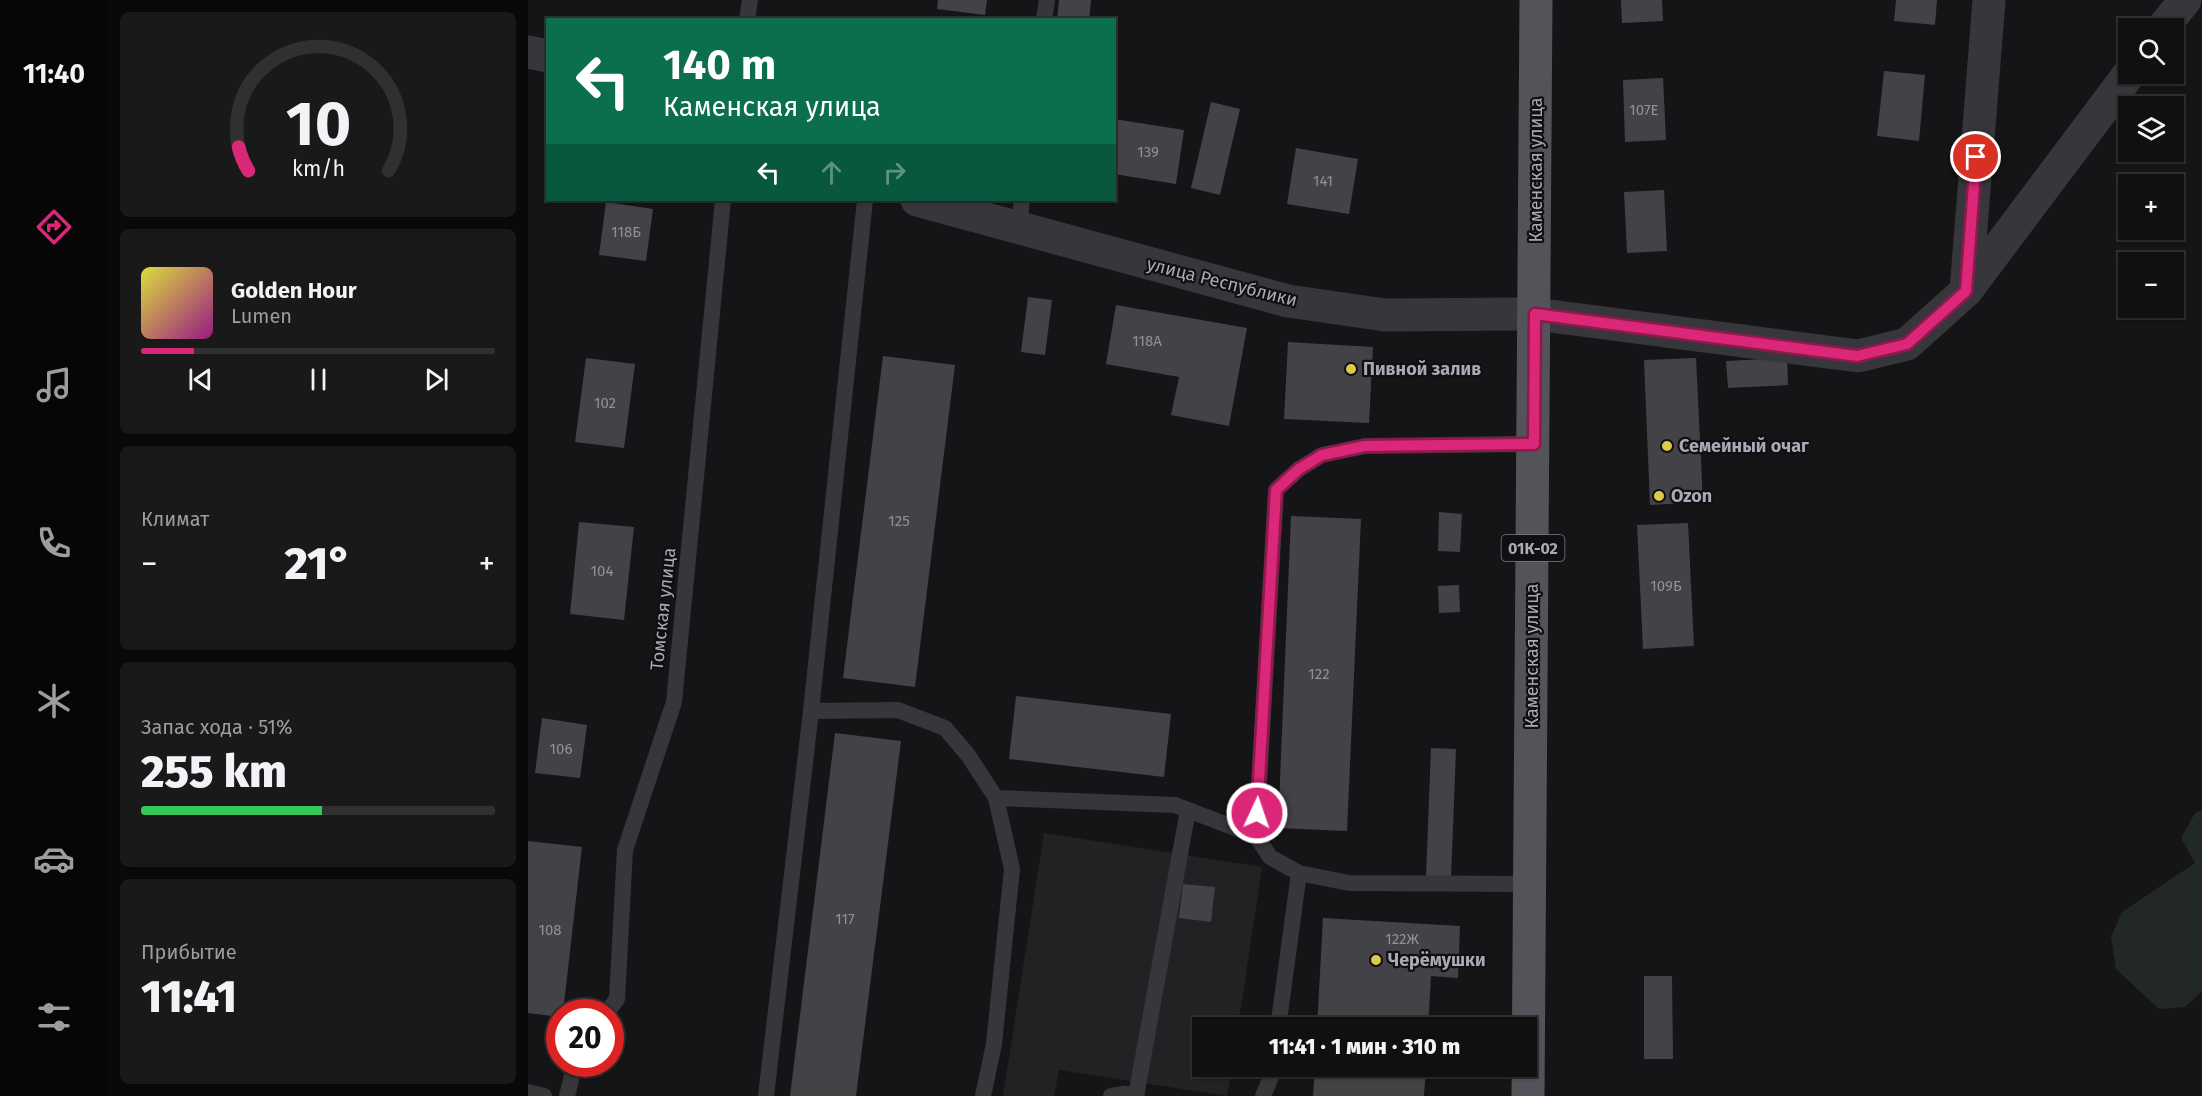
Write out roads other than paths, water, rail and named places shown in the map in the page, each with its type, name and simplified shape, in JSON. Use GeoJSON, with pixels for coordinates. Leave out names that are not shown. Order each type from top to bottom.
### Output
{"type":"FeatureCollection","features":[{"type":"Feature","properties":{"kind":"main road","name":"Каменская улица"},"geometry":{"type":"LineString","coordinates":[[1528,1096],[1536,0]]}},
{"type":"Feature","properties":{"kind":"street"},"geometry":{"type":"LineString","coordinates":[[1966,291],[1989,0]]}},
{"type":"Feature","properties":{"kind":"street"},"geometry":{"type":"LineString","coordinates":[[2171,18],[2185,0]]}},
{"type":"Feature","properties":{"kind":"street"},"geometry":{"type":"LineString","coordinates":[[528,52],[546,56]]}},
{"type":"Feature","properties":{"kind":"street","name":"улица Республики"},"geometry":{"type":"LineString","coordinates":[[925,201],[1020,213],[1288,301],[1385,315],[1535,314],[1857,356],[1907,344],[1966,291],[2122,84]]}},
{"type":"Feature","properties":{"kind":"lane"},"geometry":{"type":"LineString","coordinates":[[747,18],[751,0]]}},
{"type":"Feature","properties":{"kind":"lane"},"geometry":{"type":"LineString","coordinates":[[1044,18],[1047,0]]}},
{"type":"Feature","properties":{"kind":"lane","name":"Томская улица"},"geometry":{"type":"LineString","coordinates":[[617,999],[625,850],[674,702],[723,201]]}},
{"type":"Feature","properties":{"kind":"lane"},"geometry":{"type":"LineString","coordinates":[[766,1096],[811,711],[865,201]]}},
{"type":"Feature","properties":{"kind":"lane"},"geometry":{"type":"LineString","coordinates":[[1256,836],[1276,490],[1299,469],[1322,455],[1365,446],[1534,444]]}},
{"type":"Feature","properties":{"kind":"lane"},"geometry":{"type":"LineString","coordinates":[[811,711],[898,710],[945,728],[968,755],[996,798],[1012,869],[994,1044],[983,1096]]}},
{"type":"Feature","properties":{"kind":"lane"},"geometry":{"type":"LineString","coordinates":[[996,798],[1175,805],[1256,836],[1270,857],[1299,873],[1349,883],[1530,884]]}},
{"type":"Feature","properties":{"kind":"lane"},"geometry":{"type":"LineString","coordinates":[[1111,1096],[1124,1094],[1136,1096],[1188,810]]}},
{"type":"Feature","properties":{"kind":"lane"},"geometry":{"type":"LineString","coordinates":[[1279,1017],[1299,873]]}},
{"type":"Feature","properties":{"kind":"lane"},"geometry":{"type":"LineString","coordinates":[[567,1096],[572,1077]]}},
{"type":"Feature","properties":{"kind":"lane"},"geometry":{"type":"LineString","coordinates":[[1263,1096],[1271,1077]]}},
{"type":"Feature","properties":{"kind":"lane"},"geometry":{"type":"LineString","coordinates":[[528,1092],[544,1096]]}},
{"type":"Feature","properties":{"kind":"place","name":"Пивной залив"},"geometry":{"type":"Point","coordinates":[1351,369]}},
{"type":"Feature","properties":{"kind":"place","name":"Семейный очаг"},"geometry":{"type":"Point","coordinates":[1667,446]}},
{"type":"Feature","properties":{"kind":"place","name":"Ozon"},"geometry":{"type":"Point","coordinates":[1659,496]}},
{"type":"Feature","properties":{"kind":"place","name":"Черёмушки"},"geometry":{"type":"Point","coordinates":[1376,960]}}]}
